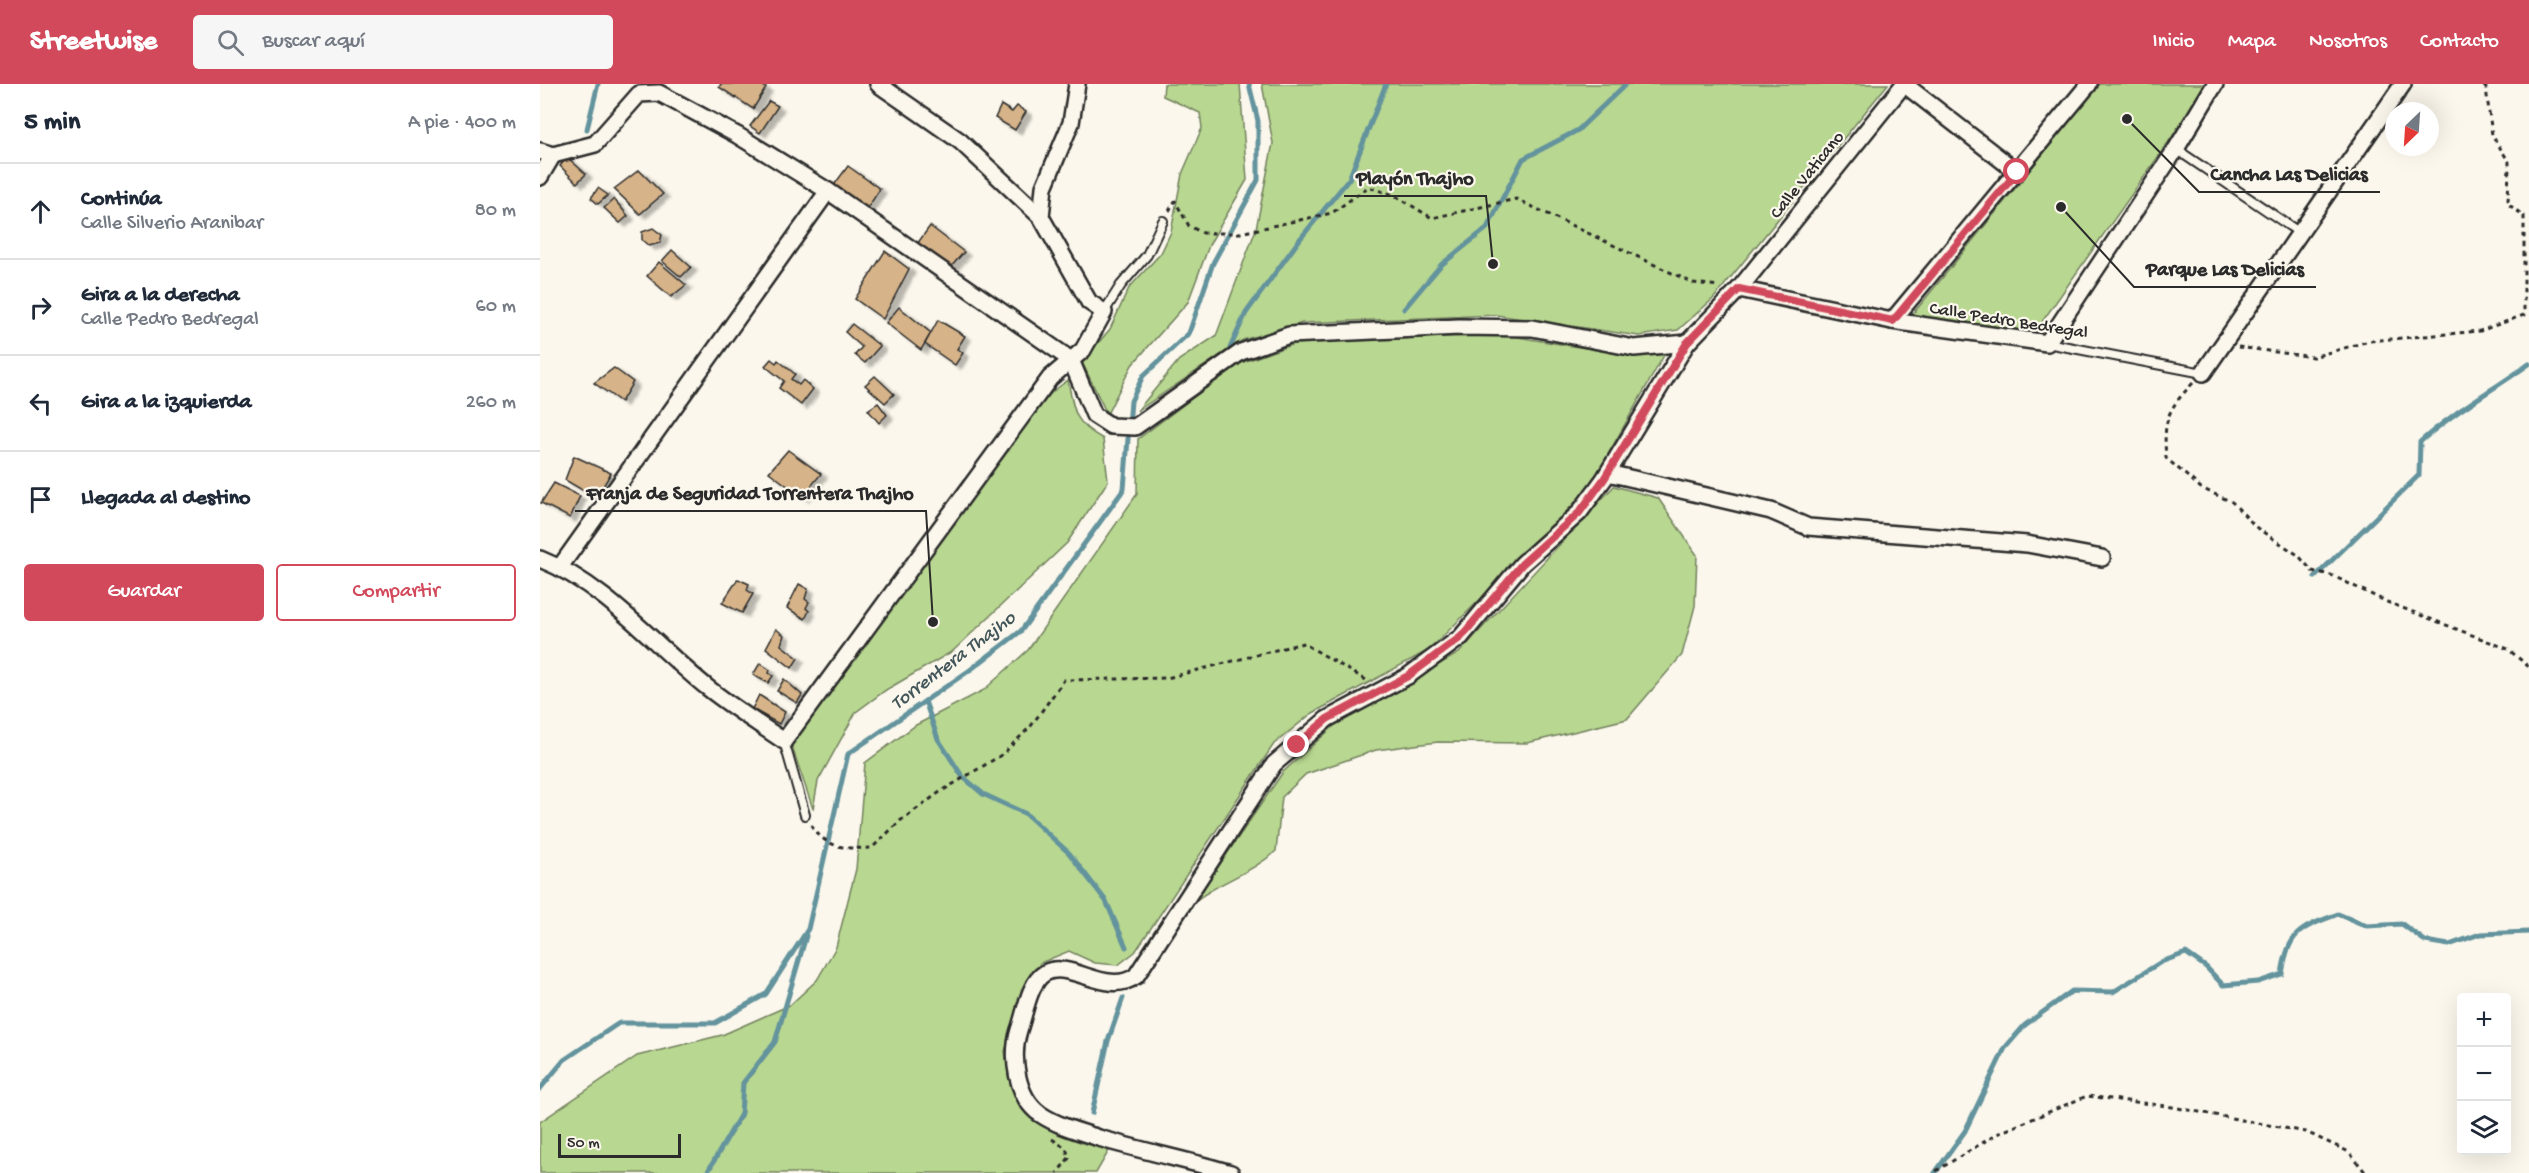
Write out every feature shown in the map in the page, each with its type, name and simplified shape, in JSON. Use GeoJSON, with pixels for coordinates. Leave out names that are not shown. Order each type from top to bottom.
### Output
{"type":"FeatureCollection","features":[{"type":"Feature","properties":{"kind":"street"},"geometry":{"type":"LineString","coordinates":[[540,559],[560,567],[605,598],[709,689],[784,741],[1050,378],[1083,350],[1104,312],[1089,302],[1041,217],[960,141],[878,84]]}},
{"type":"Feature","properties":{"kind":"street"},"geometry":{"type":"LineString","coordinates":[[1041,217],[1044,187],[1071,123],[1077,84]]}},
{"type":"Feature","properties":{"kind":"street"},"geometry":{"type":"LineString","coordinates":[[1904,84],[2017,172]]}},
{"type":"Feature","properties":{"kind":"street","name":"Calle Vaticano"},"geometry":{"type":"LineString","coordinates":[[1231,1173],[1064,1127],[1038,1112],[1024,1092],[1016,1071],[1016,1040],[1035,982],[1046,972],[1083,975],[1110,983],[1126,983],[1136,976],[1274,764],[1327,719],[1408,676],[1461,637],[1522,564],[1579,513],[1608,472],[1687,343],[1739,289],[1904,84]]}},
{"type":"Feature","properties":{"kind":"street"},"geometry":{"type":"LineString","coordinates":[[1893,321],[2089,84]]}},
{"type":"Feature","properties":{"kind":"street"},"geometry":{"type":"LineString","coordinates":[[2047,343],[2176,149],[2215,84]]}},
{"type":"Feature","properties":{"kind":"street"},"geometry":{"type":"LineString","coordinates":[[2203,373],[2403,84]]}},
{"type":"Feature","properties":{"kind":"street"},"geometry":{"type":"LineString","coordinates":[[540,177],[547,153],[595,144],[639,94],[659,93],[737,135],[828,190],[1071,360],[1094,415],[1111,426],[1135,427],[1240,352],[1289,336],[1459,327],[1532,328],[1634,348],[1687,343]]}},
{"type":"Feature","properties":{"kind":"street"},"geometry":{"type":"LineString","coordinates":[[560,567],[828,190]]}},
{"type":"Feature","properties":{"kind":"street","name":"Calle Pedro Bedregal"},"geometry":{"type":"LineString","coordinates":[[1739,289],[1893,321],[2047,343]]}},
{"type":"Feature","properties":{"kind":"street"},"geometry":{"type":"LineString","coordinates":[[1608,472],[1771,511],[1808,527],[2028,544],[2102,558]]}},
{"type":"Feature","properties":{"kind":"lane"},"geometry":{"type":"LineString","coordinates":[[2176,149],[2300,233]]}},
{"type":"Feature","properties":{"kind":"lane"},"geometry":{"type":"LineString","coordinates":[[1104,312],[1121,285],[1147,255],[1163,221]]}},
{"type":"Feature","properties":{"kind":"lane","name":"Calle Pedro Bedregal"},"geometry":{"type":"LineString","coordinates":[[2047,343],[2203,373]]}},
{"type":"Feature","properties":{"kind":"lane"},"geometry":{"type":"LineString","coordinates":[[784,741],[805,815]]}},
{"type":"Feature","properties":{"kind":"path"},"geometry":{"type":"LineString","coordinates":[[2222,346],[2268,349],[2313,357],[2369,341],[2480,331],[2524,315],[2524,216],[2508,204],[2509,162],[2492,135],[2486,88],[2482,84]]}},
{"type":"Feature","properties":{"kind":"path"},"geometry":{"type":"LineString","coordinates":[[1163,221],[1175,201],[1189,226],[1203,232],[1240,233],[1332,213],[1368,187],[1394,195],[1432,218],[1516,199],[1693,283],[1739,289]]}},
{"type":"Feature","properties":{"kind":"path"},"geometry":{"type":"LineString","coordinates":[[2203,373],[2168,413],[2164,436],[2166,458],[2201,488],[2232,502],[2257,528],[2298,555],[2312,571],[2331,575],[2387,602],[2508,649],[2529,667]]}},
{"type":"Feature","properties":{"kind":"path"},"geometry":{"type":"LineString","coordinates":[[805,815],[819,837],[841,849],[872,848],[900,821],[940,792],[1003,754],[1030,726],[1064,680],[1167,678],[1303,643],[1383,689]]}},
{"type":"Feature","properties":{"kind":"path"},"geometry":{"type":"LineString","coordinates":[[1936,1171],[1996,1134],[2087,1096],[2168,1106],[2306,1132],[2349,1152],[2366,1173]]}},
{"type":"Feature","properties":{"kind":"green space"},"geometry":{"type":"Polygon","coordinates":[[[1164,84],[1240,84],[1247,180],[1210,243],[1188,302],[1132,365],[1107,414],[1082,362],[1110,329],[1129,288],[1161,253],[1171,232],[1182,174],[1202,128],[1200,113],[1163,96],[1164,84]]]}},
{"type":"Feature","properties":{"kind":"green space"},"geometry":{"type":"Polygon","coordinates":[[[1262,84],[1888,84],[1714,298],[1678,330],[1639,336],[1496,315],[1302,323],[1243,340],[1137,411],[1179,360],[1216,336],[1256,229],[1273,143],[1262,84]]]}},
{"type":"Feature","properties":{"kind":"green space"},"geometry":{"type":"Polygon","coordinates":[[[2100,84],[2204,84],[2198,100],[2035,332],[1912,315],[2100,84]]]}},
{"type":"Feature","properties":{"kind":"green space"},"geometry":{"type":"Polygon","coordinates":[[[1505,335],[1634,356],[1667,350],[1590,486],[1535,545],[1429,650],[1311,714],[1274,744],[1135,952],[1118,965],[1095,963],[1069,951],[1040,963],[1023,995],[1005,1051],[1009,1080],[1030,1113],[1114,1142],[1096,1173],[540,1173],[540,1122],[637,1056],[722,1035],[790,1005],[817,980],[836,947],[856,869],[865,763],[916,725],[984,690],[1028,650],[1137,494],[1138,439],[1238,364],[1299,342],[1505,335]]]}},
{"type":"Feature","properties":{"kind":"green space"},"geometry":{"type":"Polygon","coordinates":[[[1068,380],[1077,416],[1086,428],[1103,439],[1108,481],[1067,543],[953,651],[886,690],[856,712],[818,781],[813,809],[791,744],[1006,448],[1052,392],[1068,380]]]}},
{"type":"Feature","properties":{"kind":"green space"},"geometry":{"type":"Polygon","coordinates":[[[1614,486],[1658,498],[1697,555],[1695,606],[1682,655],[1627,719],[1527,743],[1438,742],[1376,750],[1306,774],[1282,797],[1276,851],[1256,866],[1214,888],[1194,902],[1283,772],[1335,725],[1459,653],[1614,486]]]}},
{"type":"Feature","properties":{"kind":"building"},"geometry":{"type":"Polygon","coordinates":[[[721,84],[760,84],[766,88],[753,109],[719,87],[721,84]]]}},
{"type":"Feature","properties":{"kind":"building"},"geometry":{"type":"Polygon","coordinates":[[[769,101],[778,106],[760,133],[750,126],[769,101]]]}},
{"type":"Feature","properties":{"kind":"building"},"geometry":{"type":"Polygon","coordinates":[[[1001,105],[1012,112],[1017,106],[1026,112],[1015,130],[995,118],[1001,105]]]}},
{"type":"Feature","properties":{"kind":"building"},"geometry":{"type":"Polygon","coordinates":[[[567,157],[586,174],[577,183],[560,166],[567,157]]]}},
{"type":"Feature","properties":{"kind":"building"},"geometry":{"type":"Polygon","coordinates":[[[848,166],[880,189],[867,209],[834,185],[848,166]]]}},
{"type":"Feature","properties":{"kind":"building"},"geometry":{"type":"Polygon","coordinates":[[[639,170],[663,194],[640,214],[614,189],[639,170]]]}},
{"type":"Feature","properties":{"kind":"building"},"geometry":{"type":"Polygon","coordinates":[[[598,188],[608,195],[598,204],[591,198],[598,188]]]}},
{"type":"Feature","properties":{"kind":"building"},"geometry":{"type":"Polygon","coordinates":[[[614,199],[628,216],[620,223],[604,208],[614,199]]]}},
{"type":"Feature","properties":{"kind":"building"},"geometry":{"type":"Polygon","coordinates":[[[930,226],[964,252],[950,268],[917,244],[930,226]]]}},
{"type":"Feature","properties":{"kind":"building"},"geometry":{"type":"Polygon","coordinates":[[[653,228],[662,235],[660,243],[649,246],[642,240],[642,232],[653,228]]]}},
{"type":"Feature","properties":{"kind":"building"},"geometry":{"type":"Polygon","coordinates":[[[672,250],[691,267],[681,277],[662,261],[672,250]]]}},
{"type":"Feature","properties":{"kind":"building"},"geometry":{"type":"Polygon","coordinates":[[[885,251],[909,269],[883,319],[855,299],[885,251]]]}},
{"type":"Feature","properties":{"kind":"building"},"geometry":{"type":"Polygon","coordinates":[[[659,262],[686,285],[671,297],[647,276],[659,262]]]}},
{"type":"Feature","properties":{"kind":"building"},"geometry":{"type":"Polygon","coordinates":[[[899,307],[931,333],[921,350],[886,323],[899,307]]]}},
{"type":"Feature","properties":{"kind":"building"},"geometry":{"type":"Polygon","coordinates":[[[938,320],[965,336],[957,349],[963,353],[955,365],[925,344],[938,320]]]}},
{"type":"Feature","properties":{"kind":"building"},"geometry":{"type":"Polygon","coordinates":[[[852,324],[880,346],[865,363],[855,355],[862,347],[845,332],[852,324]]]}},
{"type":"Feature","properties":{"kind":"building"},"geometry":{"type":"Polygon","coordinates":[[[771,359],[776,363],[778,360],[795,374],[791,379],[799,385],[803,380],[813,389],[801,405],[779,388],[784,381],[765,366],[771,359]]]}},
{"type":"Feature","properties":{"kind":"building"},"geometry":{"type":"Polygon","coordinates":[[[614,368],[633,382],[621,402],[594,383],[614,368]]]}},
{"type":"Feature","properties":{"kind":"building"},"geometry":{"type":"Polygon","coordinates":[[[875,376],[894,394],[885,403],[865,385],[875,376]]]}},
{"type":"Feature","properties":{"kind":"building"},"geometry":{"type":"Polygon","coordinates":[[[878,403],[887,415],[879,423],[868,410],[878,403]]]}},
{"type":"Feature","properties":{"kind":"building"},"geometry":{"type":"Polygon","coordinates":[[[788,450],[821,474],[802,497],[769,472],[788,450]]]}},
{"type":"Feature","properties":{"kind":"building"},"geometry":{"type":"Polygon","coordinates":[[[574,456],[611,473],[596,498],[565,480],[574,456]]]}},
{"type":"Feature","properties":{"kind":"building"},"geometry":{"type":"Polygon","coordinates":[[[554,483],[580,496],[570,518],[541,503],[554,483]]]}},
{"type":"Feature","properties":{"kind":"building"},"geometry":{"type":"Polygon","coordinates":[[[738,579],[749,584],[747,590],[753,594],[742,613],[722,603],[738,579]]]}},
{"type":"Feature","properties":{"kind":"building"},"geometry":{"type":"Polygon","coordinates":[[[799,584],[808,589],[805,599],[809,602],[806,608],[809,611],[805,619],[787,608],[799,584]]]}},
{"type":"Feature","properties":{"kind":"building"},"geometry":{"type":"Polygon","coordinates":[[[776,629],[784,635],[781,645],[798,658],[792,668],[766,648],[776,629]]]}},
{"type":"Feature","properties":{"kind":"building"},"geometry":{"type":"Polygon","coordinates":[[[760,663],[770,670],[769,673],[773,676],[768,683],[753,675],[760,663]]]}},
{"type":"Feature","properties":{"kind":"building"},"geometry":{"type":"Polygon","coordinates":[[[784,679],[802,695],[797,703],[777,691],[784,679]]]}},
{"type":"Feature","properties":{"kind":"building"},"geometry":{"type":"Polygon","coordinates":[[[759,695],[785,712],[779,724],[752,709],[759,695]]]}},
{"type":"Feature","properties":{"kind":"waterway"},"geometry":{"type":"LineString","coordinates":[[587,129],[598,84]]}},
{"type":"Feature","properties":{"kind":"waterway","name":"Torrentera Thajho"},"geometry":{"type":"LineString","coordinates":[[540,1089],[564,1060],[619,1023],[715,1023],[766,994],[808,929],[848,754],[970,670],[1021,631],[1124,489],[1131,401],[1143,376],[1189,333],[1213,263],[1258,180],[1258,121],[1249,84]]}},
{"type":"Feature","properties":{"kind":"waterway"},"geometry":{"type":"LineString","coordinates":[[1230,348],[1246,313],[1300,239],[1349,179],[1386,84]]}},
{"type":"Feature","properties":{"kind":"waterway"},"geometry":{"type":"LineString","coordinates":[[1404,309],[1441,265],[1487,228],[1523,159],[1578,130],[1626,84]]}},
{"type":"Feature","properties":{"kind":"waterway"},"geometry":{"type":"LineString","coordinates":[[2315,577],[2419,475],[2420,442],[2459,411],[2529,364]]}},
{"type":"Feature","properties":{"kind":"waterway"},"geometry":{"type":"LineString","coordinates":[[925,701],[938,739],[962,776],[983,794],[1026,814],[1069,853],[1106,901],[1126,947]]}},
{"type":"Feature","properties":{"kind":"waterway"},"geometry":{"type":"LineString","coordinates":[[1935,1173],[1965,1131],[2005,1048],[2025,1025],[2072,991],[2113,992],[2161,962],[2186,953],[2206,967],[2223,985],[2258,982],[2282,974],[2288,948],[2298,933],[2314,923],[2338,914],[2367,926],[2402,924],[2425,941],[2449,945],[2480,934],[2529,932]]}},
{"type":"Feature","properties":{"kind":"waterway"},"geometry":{"type":"LineString","coordinates":[[707,1173],[741,1114],[743,1083],[775,1042],[806,936]]}},
{"type":"Feature","properties":{"kind":"waterway"},"geometry":{"type":"LineString","coordinates":[[1092,1113],[1108,1041],[1123,998]]}},
{"type":"Feature","properties":{"kind":"place","name":"Cancha Las Delicias"},"geometry":{"type":"Point","coordinates":[2127,119]}},
{"type":"Feature","properties":{"kind":"place","name":"Parque Las Delicias"},"geometry":{"type":"Point","coordinates":[2061,207]}},
{"type":"Feature","properties":{"kind":"place","name":"Playón Thajho"},"geometry":{"type":"Point","coordinates":[1493,264]}},
{"type":"Feature","properties":{"kind":"place","name":"Franja de Seguridad Torrentera Thajho"},"geometry":{"type":"Point","coordinates":[933,622]}},
{"type":"Feature","properties":{"kind":"route"},"geometry":{"type":"LineString","coordinates":[[1297,745],[1327,719],[1408,676],[1461,637],[1522,564],[1579,513],[1604,479],[1687,343],[1739,289],[1893,321],[2017,172]]}}]}
